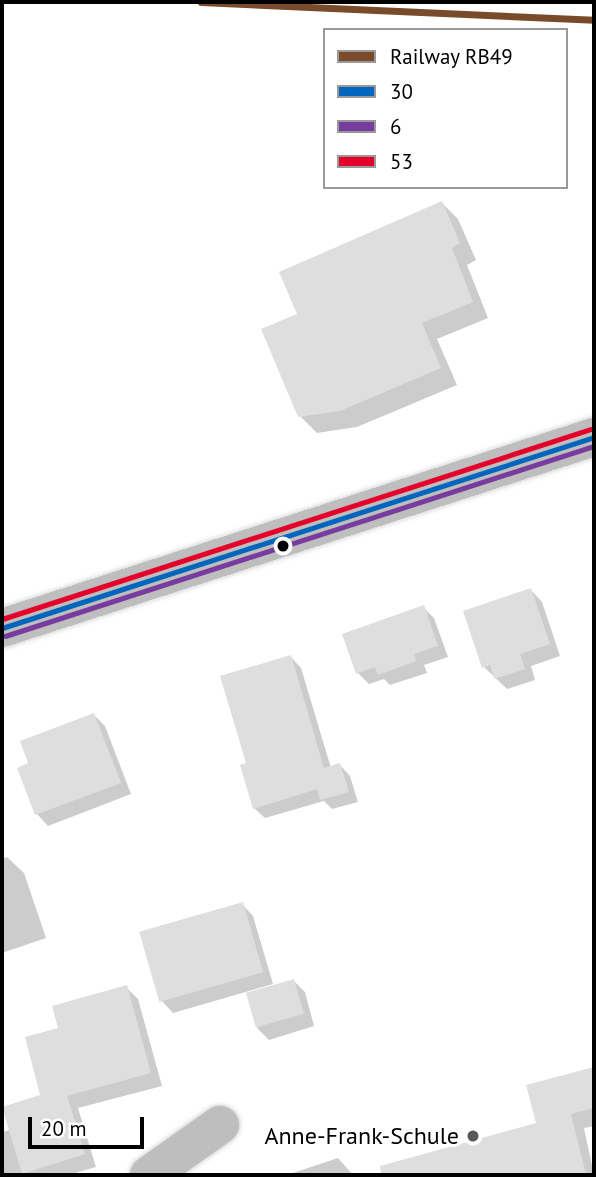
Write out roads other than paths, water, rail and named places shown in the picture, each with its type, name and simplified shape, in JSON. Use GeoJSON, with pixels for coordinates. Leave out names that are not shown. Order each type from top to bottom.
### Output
{"type":"FeatureCollection","features":[{"type":"Feature","properties":{"kind":"main road"},"geometry":{"type":"LineString","coordinates":[[2,628],[594,437]]}},
{"type":"Feature","properties":{"kind":"main road"},"geometry":{"type":"LineString","coordinates":[[149,1175],[220,1125]]}},
{"type":"Feature","properties":{"kind":"rail line","name":"RB49"},"geometry":{"type":"LineString","coordinates":[[201,2],[594,20]]}},
{"type":"Feature","properties":{"kind":"place","name":"Anne-Frank-Schule"},"geometry":{"type":"Point","coordinates":[473,1136]}}]}
